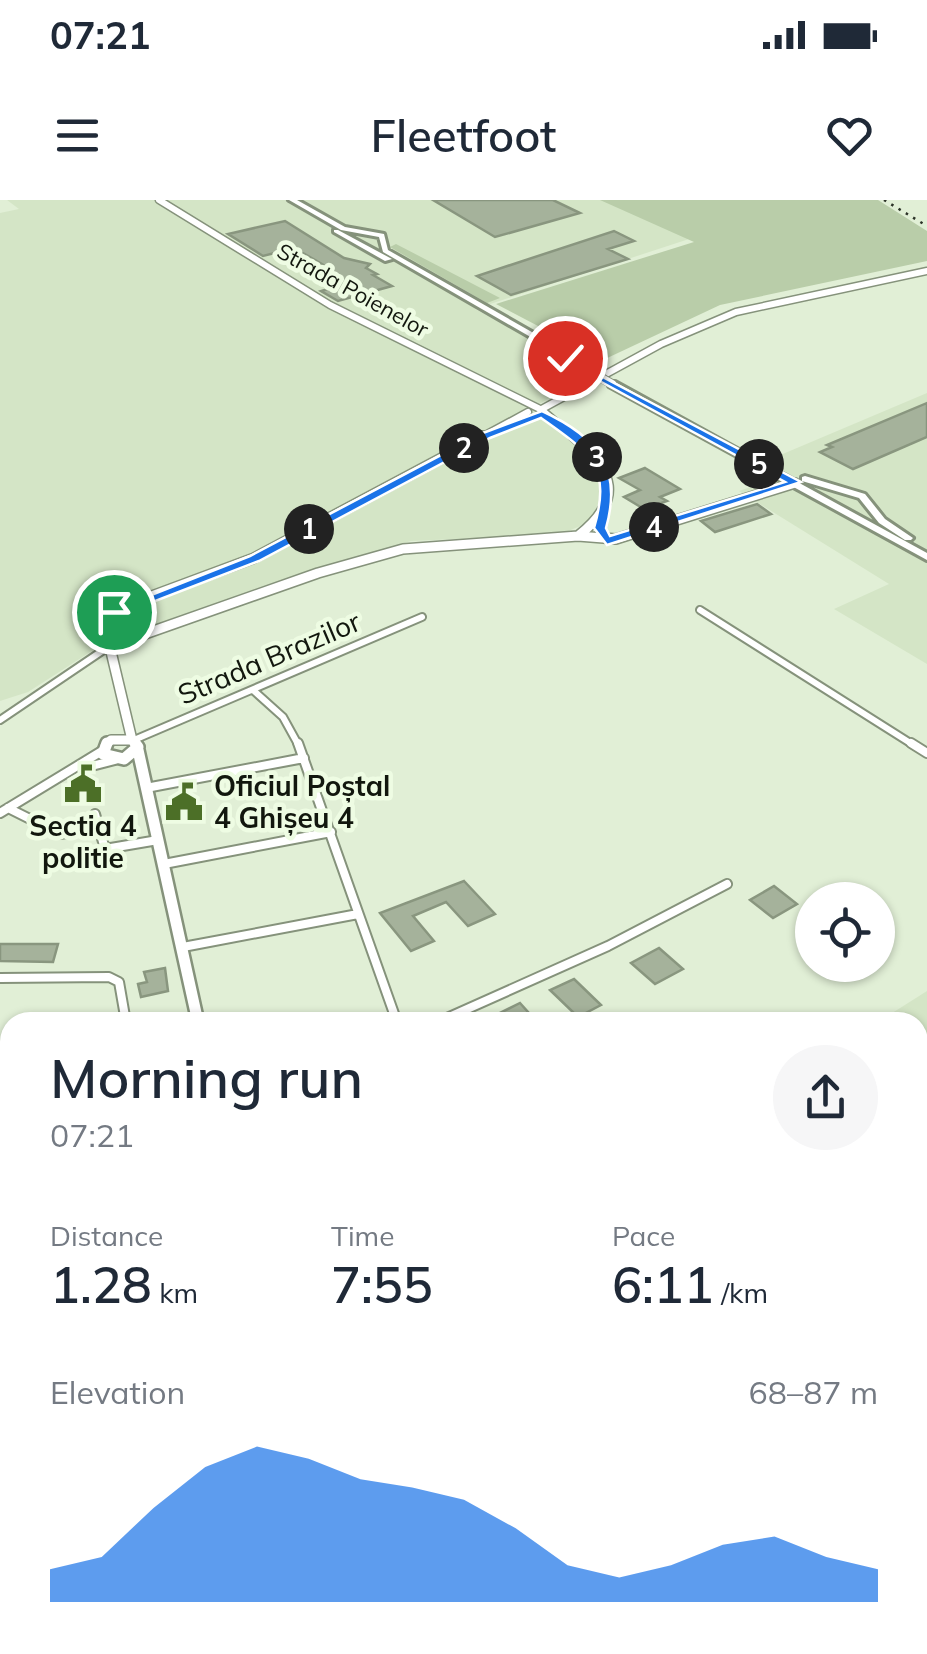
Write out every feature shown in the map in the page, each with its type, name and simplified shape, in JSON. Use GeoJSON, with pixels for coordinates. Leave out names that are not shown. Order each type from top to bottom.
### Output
{"type":"FeatureCollection","features":[{"type":"Feature","properties":{"kind":"main road"},"geometry":{"type":"LineString","coordinates":[[280,200],[568,357]]}},
{"type":"Feature","properties":{"kind":"main road"},"geometry":{"type":"LineString","coordinates":[[292,200],[343,229],[380,233],[385,251],[927,557]]}},
{"type":"Feature","properties":{"kind":"main road"},"geometry":{"type":"LineString","coordinates":[[354,241],[359,232]]}},
{"type":"Feature","properties":{"kind":"main road"},"geometry":{"type":"LineString","coordinates":[[354,241],[382,241]]}},
{"type":"Feature","properties":{"kind":"main road"},"geometry":{"type":"LineString","coordinates":[[614,383],[763,460],[816,484],[862,496],[882,521],[927,549]]}},
{"type":"Feature","properties":{"kind":"main road"},"geometry":{"type":"LineString","coordinates":[[828,501],[830,495],[846,492]]}},
{"type":"Feature","properties":{"kind":"main road"},"geometry":{"type":"LineString","coordinates":[[842,510],[868,506]]}},
{"type":"Feature","properties":{"kind":"street","name":"Strada Poienelor"},"geometry":{"type":"LineString","coordinates":[[159,200],[330,305],[536,412],[584,443],[605,471],[609,496],[602,518]]}},
{"type":"Feature","properties":{"kind":"street"},"geometry":{"type":"LineString","coordinates":[[196,1012],[164,864],[102,618],[114,610],[254,558],[661,344],[736,312],[927,271]]}},
{"type":"Feature","properties":{"kind":"street"},"geometry":{"type":"LineString","coordinates":[[0,720],[108,648],[318,573],[403,550],[578,536],[607,541],[795,482]]}},
{"type":"Feature","properties":{"kind":"street"},"geometry":{"type":"LineString","coordinates":[[602,518],[601,534],[607,541]]}},
{"type":"Feature","properties":{"kind":"street"},"geometry":{"type":"LineString","coordinates":[[578,536],[602,518]]}},
{"type":"Feature","properties":{"kind":"street"},"geometry":{"type":"LineString","coordinates":[[700,610],[927,752]]}},
{"type":"Feature","properties":{"kind":"street","name":"Strada Brazilor"},"geometry":{"type":"LineString","coordinates":[[134,744],[422,618]]}},
{"type":"Feature","properties":{"kind":"street"},"geometry":{"type":"LineString","coordinates":[[741,634],[751,630]]}},
{"type":"Feature","properties":{"kind":"street"},"geometry":{"type":"LineString","coordinates":[[253,690],[291,728],[393,1012]]}},
{"type":"Feature","properties":{"kind":"street"},"geometry":{"type":"LineString","coordinates":[[104,747],[125,711]]}},
{"type":"Feature","properties":{"kind":"street"},"geometry":{"type":"LineString","coordinates":[[4,810],[104,747],[134,744]]}},
{"type":"Feature","properties":{"kind":"street"},"geometry":{"type":"LineString","coordinates":[[65,772],[117,760],[134,744]]}},
{"type":"Feature","properties":{"kind":"street"},"geometry":{"type":"LineString","coordinates":[[104,747],[133,768],[145,788]]}},
{"type":"Feature","properties":{"kind":"street"},"geometry":{"type":"LineString","coordinates":[[145,788],[304,758]]}},
{"type":"Feature","properties":{"kind":"street"},"geometry":{"type":"LineString","coordinates":[[4,810],[60,834],[98,828]]}},
{"type":"Feature","properties":{"kind":"street"},"geometry":{"type":"LineString","coordinates":[[95,814],[105,849],[158,840]]}},
{"type":"Feature","properties":{"kind":"street"},"geometry":{"type":"LineString","coordinates":[[164,864],[331,832]]}},
{"type":"Feature","properties":{"kind":"street"},"geometry":{"type":"LineString","coordinates":[[460,1012],[608,946],[727,884]]}},
{"type":"Feature","properties":{"kind":"street"},"geometry":{"type":"LineString","coordinates":[[183,946],[358,914]]}},
{"type":"Feature","properties":{"kind":"street"},"geometry":{"type":"LineString","coordinates":[[0,978],[109,977],[119,982],[124,1012]]}},
{"type":"Feature","properties":{"kind":"shaded area"},"geometry":{"type":"Polygon","coordinates":[[[7,200],[604,200],[689,239],[475,309],[594,373],[534,407],[593,455],[604,481],[597,519],[561,534],[411,541],[292,577],[98,647],[28,692],[0,701],[0,213],[19,209],[7,200]]]}},
{"type":"Feature","properties":{"kind":"shaded area"},"geometry":{"type":"Polygon","coordinates":[[[600,200],[878,200],[927,231],[927,261],[720,305],[603,360],[496,304],[694,242],[600,200]]]}},
{"type":"Feature","properties":{"kind":"shaded area"},"geometry":{"type":"Polygon","coordinates":[[[396,244],[500,298],[487,303],[390,247],[396,244]]]}},
{"type":"Feature","properties":{"kind":"shaded area"},"geometry":{"type":"Polygon","coordinates":[[[927,393],[927,664],[834,609],[889,584],[739,491],[771,480],[778,456],[927,393]]]}},
{"type":"Feature","properties":{"kind":"shaded area"},"geometry":{"type":"Polygon","coordinates":[[[927,991],[927,1012],[894,1012],[927,991]]]}},
{"type":"Feature","properties":{"kind":"building"},"geometry":{"type":"Polygon","coordinates":[[[433,200],[553,200],[580,213],[495,237],[433,200]]]}},
{"type":"Feature","properties":{"kind":"building"},"geometry":{"type":"Polygon","coordinates":[[[285,221],[344,258],[370,264],[366,268],[377,274],[373,275],[392,286],[338,301],[321,291],[331,288],[301,270],[322,264],[294,248],[263,256],[228,234],[285,221]]]}},
{"type":"Feature","properties":{"kind":"building"},"geometry":{"type":"Polygon","coordinates":[[[614,231],[634,241],[608,249],[628,259],[511,295],[477,276],[614,231]]]}},
{"type":"Feature","properties":{"kind":"building"},"geometry":{"type":"Polygon","coordinates":[[[927,403],[927,437],[853,469],[820,452],[832,447],[827,445],[927,403]]]}},
{"type":"Feature","properties":{"kind":"building"},"geometry":{"type":"Polygon","coordinates":[[[645,468],[680,489],[660,497],[667,501],[644,509],[624,497],[640,490],[619,478],[645,468]]]}},
{"type":"Feature","properties":{"kind":"building"},"geometry":{"type":"Polygon","coordinates":[[[757,504],[771,514],[715,532],[701,521],[757,504]]]}},
{"type":"Feature","properties":{"kind":"building"},"geometry":{"type":"Polygon","coordinates":[[[464,881],[495,914],[468,926],[446,902],[413,916],[434,941],[411,951],[380,913],[464,881]]]}},
{"type":"Feature","properties":{"kind":"building"},"geometry":{"type":"Polygon","coordinates":[[[774,886],[795,905],[773,918],[750,900],[774,886]]]}},
{"type":"Feature","properties":{"kind":"building"},"geometry":{"type":"Polygon","coordinates":[[[0,944],[58,944],[53,962],[0,961],[0,944]]]}},
{"type":"Feature","properties":{"kind":"building"},"geometry":{"type":"Polygon","coordinates":[[[659,948],[683,969],[655,984],[631,963],[659,948]]]}},
{"type":"Feature","properties":{"kind":"building"},"geometry":{"type":"Polygon","coordinates":[[[165,968],[168,991],[141,997],[138,984],[147,982],[144,972],[165,968]]]}},
{"type":"Feature","properties":{"kind":"building"},"geometry":{"type":"Polygon","coordinates":[[[574,979],[601,1005],[588,1012],[573,1012],[550,990],[574,979]]]}},
{"type":"Feature","properties":{"kind":"building"},"geometry":{"type":"Polygon","coordinates":[[[520,1003],[528,1012],[502,1012],[520,1003]]]}},
{"type":"Feature","properties":{"kind":"railway"},"geometry":{"type":"LineString","coordinates":[[884,200],[927,226]]}},
{"type":"Feature","properties":{"kind":"place","name":"Sectia 4 politie"},"geometry":{"type":"Point","coordinates":[83,784]}},
{"type":"Feature","properties":{"kind":"place","name":"Oficiul Poștal 4 Ghișeu 4"},"geometry":{"type":"Point","coordinates":[184,802]}},
{"type":"Feature","properties":{"kind":"route"},"geometry":{"type":"LineString","coordinates":[[114,612],[254,558],[486,436],[542,414],[584,443],[605,471],[609,496],[600,528],[607,541],[795,482],[565,358]]}}]}
